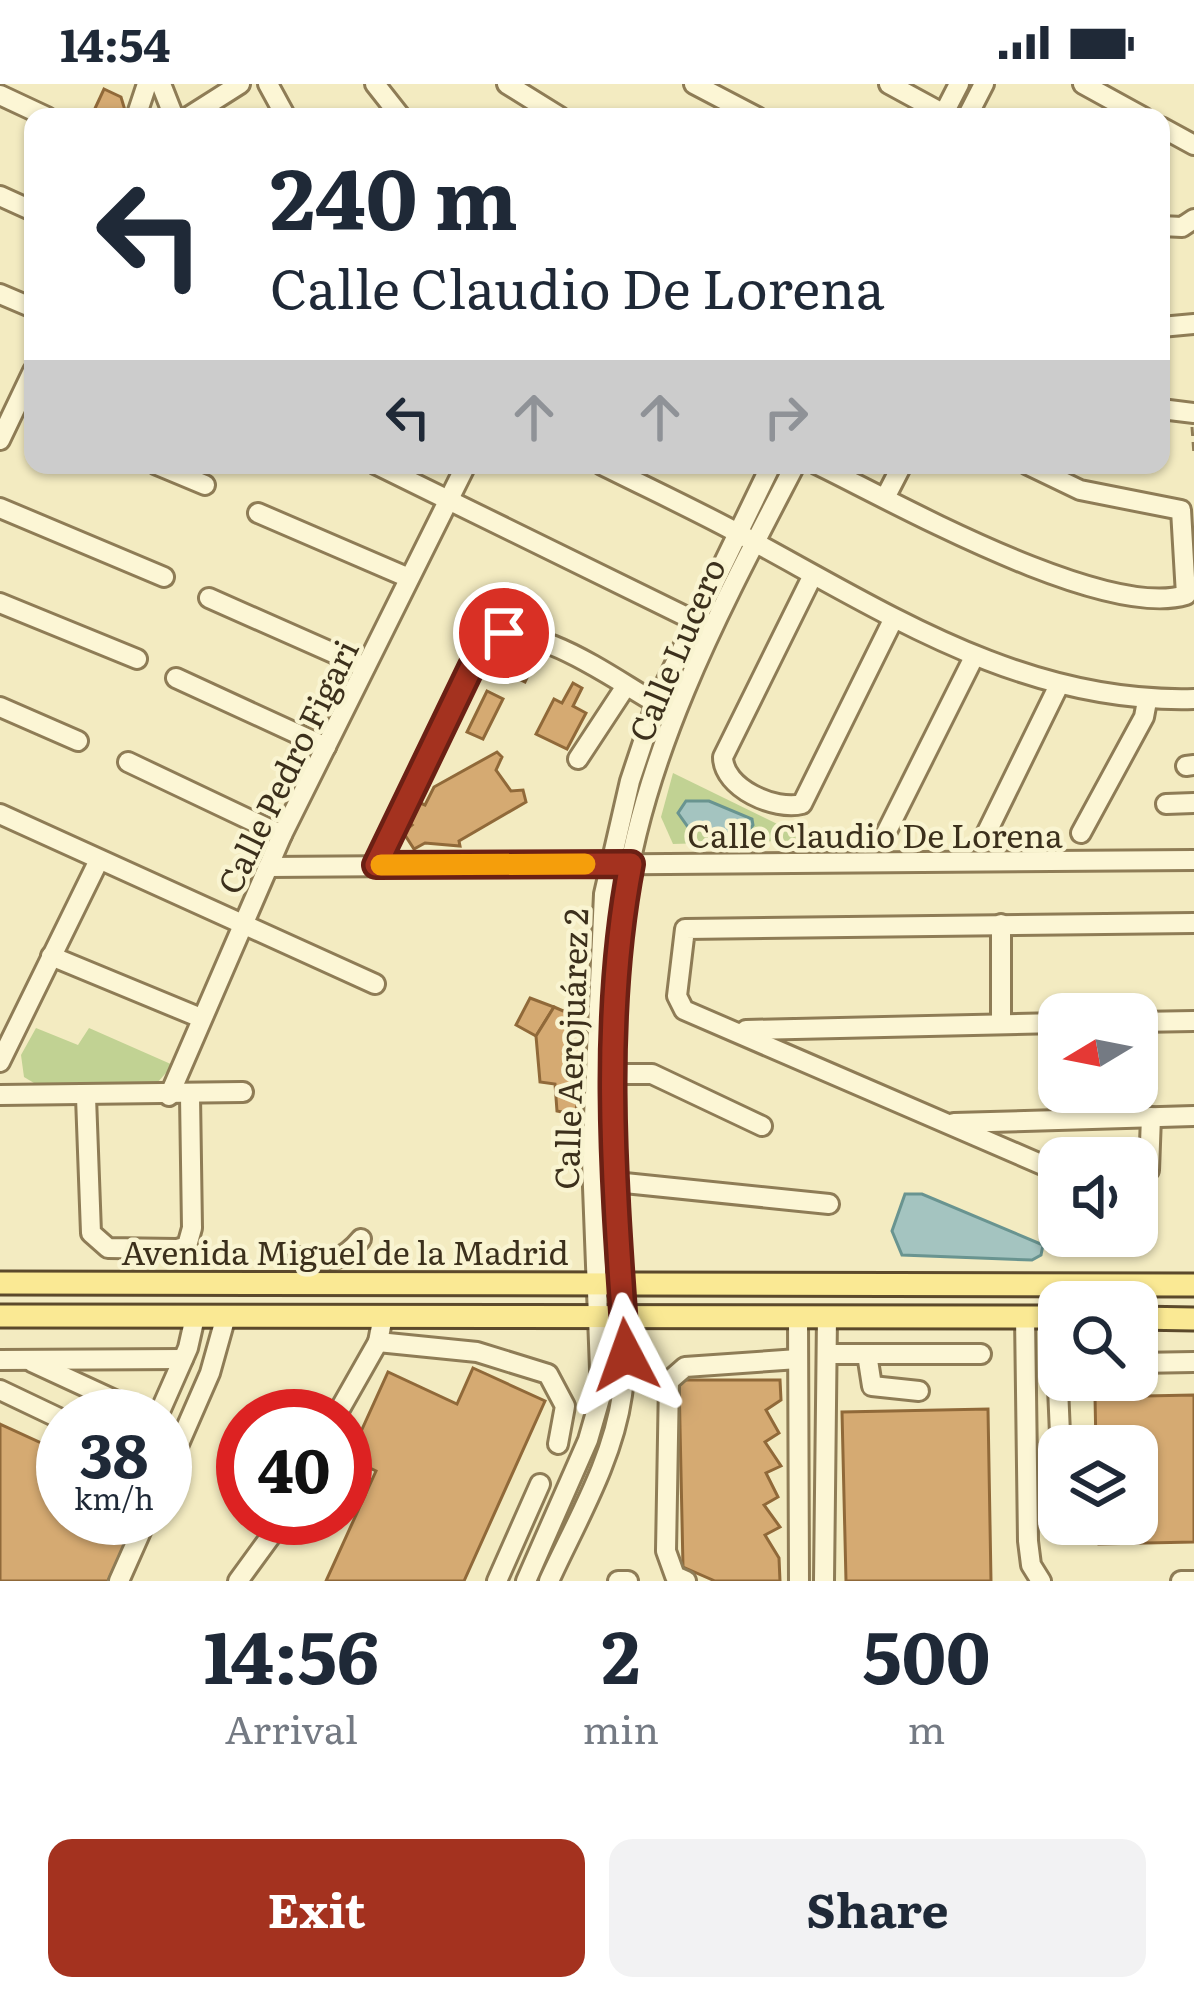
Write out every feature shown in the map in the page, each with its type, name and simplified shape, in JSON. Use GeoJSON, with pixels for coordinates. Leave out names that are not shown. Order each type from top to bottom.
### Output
{"type":"FeatureCollection","features":[{"type":"Feature","properties":{"kind":"main road","name":"Avenida Miguel de la Madrid"},"geometry":{"type":"LineString","coordinates":[[0,1283],[1194,1285]]}},
{"type":"Feature","properties":{"kind":"main road","name":"Avenida Miguel de la Madrid"},"geometry":{"type":"LineString","coordinates":[[0,1316],[1038,1316]]}},
{"type":"Feature","properties":{"kind":"main road"},"geometry":{"type":"LineString","coordinates":[[1158,1318],[1194,1319]]}},
{"type":"Feature","properties":{"kind":"street"},"geometry":{"type":"LineString","coordinates":[[202,108],[240,84]]}},
{"type":"Feature","properties":{"kind":"street"},"geometry":{"type":"LineString","coordinates":[[376,84],[394,108]]}},
{"type":"Feature","properties":{"kind":"street"},"geometry":{"type":"LineString","coordinates":[[507,84],[546,108]]}},
{"type":"Feature","properties":{"kind":"street"},"geometry":{"type":"LineString","coordinates":[[694,84],[740,108]]}},
{"type":"Feature","properties":{"kind":"street"},"geometry":{"type":"LineString","coordinates":[[890,84],[931,108]]}},
{"type":"Feature","properties":{"kind":"street"},"geometry":{"type":"LineString","coordinates":[[1084,84],[1127,108]]}},
{"type":"Feature","properties":{"kind":"street"},"geometry":{"type":"LineString","coordinates":[[0,95],[28,108]]}},
{"type":"Feature","properties":{"kind":"street"},"geometry":{"type":"LineString","coordinates":[[0,440],[16,406]]}},
{"type":"Feature","properties":{"kind":"street"},"geometry":{"type":"LineString","coordinates":[[179,474],[205,485]]}},
{"type":"Feature","properties":{"kind":"street"},"geometry":{"type":"LineString","coordinates":[[397,474],[693,620]]}},
{"type":"Feature","properties":{"kind":"street","name":"Calle Pedro Figari"},"geometry":{"type":"LineString","coordinates":[[169,1096],[282,835],[461,474]]}},
{"type":"Feature","properties":{"kind":"street"},"geometry":{"type":"LineString","coordinates":[[620,474],[893,620],[974,657],[1058,687],[1147,701],[1194,700]]}},
{"type":"Feature","properties":{"kind":"street","name":"Calle Lucero"},"geometry":{"type":"LineString","coordinates":[[621,864],[656,703],[766,474]]}},
{"type":"Feature","properties":{"kind":"street","name":"Calle Lucero"},"geometry":{"type":"LineString","coordinates":[[621,864],[669,732],[789,474]]}},
{"type":"Feature","properties":{"kind":"street"},"geometry":{"type":"LineString","coordinates":[[836,474],[1083,585],[1182,598],[1189,589],[1181,510],[1080,490],[1047,474]]}},
{"type":"Feature","properties":{"kind":"street"},"geometry":{"type":"LineString","coordinates":[[885,498],[897,474]]}},
{"type":"Feature","properties":{"kind":"street"},"geometry":{"type":"LineString","coordinates":[[0,508],[164,577]]}},
{"type":"Feature","properties":{"kind":"street"},"geometry":{"type":"LineString","coordinates":[[258,513],[410,578]]}},
{"type":"Feature","properties":{"kind":"street"},"geometry":{"type":"LineString","coordinates":[[812,577],[723,758],[724,772],[734,783],[780,805],[802,804],[893,620]]}},
{"type":"Feature","properties":{"kind":"street"},"geometry":{"type":"LineString","coordinates":[[209,598],[365,667]]}},
{"type":"Feature","properties":{"kind":"street"},"geometry":{"type":"LineString","coordinates":[[0,602],[136,659]]}},
{"type":"Feature","properties":{"kind":"street"},"geometry":{"type":"LineString","coordinates":[[376,865],[483,643],[504,633],[527,633],[656,703]]}},
{"type":"Feature","properties":{"kind":"street"},"geometry":{"type":"LineString","coordinates":[[886,833],[974,657]]}},
{"type":"Feature","properties":{"kind":"street"},"geometry":{"type":"LineString","coordinates":[[176,678],[326,747]]}},
{"type":"Feature","properties":{"kind":"street"},"geometry":{"type":"LineString","coordinates":[[578,759],[626,686]]}},
{"type":"Feature","properties":{"kind":"street"},"geometry":{"type":"LineString","coordinates":[[985,836],[1058,687]]}},
{"type":"Feature","properties":{"kind":"street"},"geometry":{"type":"LineString","coordinates":[[1081,833],[1144,716],[1147,701]]}},
{"type":"Feature","properties":{"kind":"street"},"geometry":{"type":"LineString","coordinates":[[0,707],[78,741]]}},
{"type":"Feature","properties":{"kind":"street"},"geometry":{"type":"LineString","coordinates":[[128,762],[282,835]]}},
{"type":"Feature","properties":{"kind":"street"},"geometry":{"type":"LineString","coordinates":[[1166,804],[1194,803]]}},
{"type":"Feature","properties":{"kind":"street"},"geometry":{"type":"LineString","coordinates":[[0,814],[375,984]]}},
{"type":"Feature","properties":{"kind":"street"},"geometry":{"type":"LineString","coordinates":[[0,1062],[99,860]]}},
{"type":"Feature","properties":{"kind":"street","name":"Calle Claudio De Lorena"},"geometry":{"type":"LineString","coordinates":[[268,867],[1194,860]]}},
{"type":"Feature","properties":{"kind":"street","name":"Calle Aerojuárez 2"},"geometry":{"type":"LineString","coordinates":[[549,1581],[613,1437],[626,1355],[615,1182],[621,864]]}},
{"type":"Feature","properties":{"kind":"street","name":"Calle Aerojuárez 2"},"geometry":{"type":"LineString","coordinates":[[526,1581],[596,1419],[602,1354],[593,1064],[621,864]]}},
{"type":"Feature","properties":{"kind":"street"},"geometry":{"type":"LineString","coordinates":[[1038,1163],[680,1008],[685,929],[1194,923]]}},
{"type":"Feature","properties":{"kind":"street"},"geometry":{"type":"LineString","coordinates":[[1001,924],[1001,1024]]}},
{"type":"Feature","properties":{"kind":"street"},"geometry":{"type":"LineString","coordinates":[[52,956],[201,1018]]}},
{"type":"Feature","properties":{"kind":"street"},"geometry":{"type":"LineString","coordinates":[[1158,1022],[1194,1021]]}},
{"type":"Feature","properties":{"kind":"street"},"geometry":{"type":"LineString","coordinates":[[736,1030],[1038,1023]]}},
{"type":"Feature","properties":{"kind":"street"},"geometry":{"type":"LineString","coordinates":[[616,1074],[652,1074],[762,1126]]}},
{"type":"Feature","properties":{"kind":"street"},"geometry":{"type":"LineString","coordinates":[[0,1095],[243,1092]]}},
{"type":"Feature","properties":{"kind":"street"},"geometry":{"type":"LineString","coordinates":[[86,1097],[92,1233],[108,1248],[177,1249],[187,1246],[192,1228],[190,1096]]}},
{"type":"Feature","properties":{"kind":"street"},"geometry":{"type":"LineString","coordinates":[[949,1124],[1194,1116]]}},
{"type":"Feature","properties":{"kind":"street"},"geometry":{"type":"LineString","coordinates":[[1148,1137],[1151,1117]]}},
{"type":"Feature","properties":{"kind":"street"},"geometry":{"type":"LineString","coordinates":[[615,1182],[830,1204]]}},
{"type":"Feature","properties":{"kind":"street"},"geometry":{"type":"LineString","coordinates":[[298,1257],[323,1263],[346,1257],[362,1239]]}},
{"type":"Feature","properties":{"kind":"street"},"geometry":{"type":"LineString","coordinates":[[168,1389],[183,1359],[195,1316]]}},
{"type":"Feature","properties":{"kind":"street"},"geometry":{"type":"LineString","coordinates":[[192,1414],[226,1316]]}},
{"type":"Feature","properties":{"kind":"street"},"geometry":{"type":"LineString","coordinates":[[351,1389],[378,1342],[383,1316]]}},
{"type":"Feature","properties":{"kind":"street"},"geometry":{"type":"LineString","coordinates":[[798,1316],[799,1581]]}},
{"type":"Feature","properties":{"kind":"street"},"geometry":{"type":"LineString","coordinates":[[1025,1316],[1028,1540],[1031,1564],[1041,1581]]}},
{"type":"Feature","properties":{"kind":"street"},"geometry":{"type":"LineString","coordinates":[[824,1581],[827,1317]]}},
{"type":"Feature","properties":{"kind":"street"},"geometry":{"type":"LineString","coordinates":[[378,1342],[491,1354],[548,1374],[565,1406],[559,1444]]}},
{"type":"Feature","properties":{"kind":"street"},"geometry":{"type":"LineString","coordinates":[[602,1354],[626,1355]]}},
{"type":"Feature","properties":{"kind":"street"},"geometry":{"type":"LineString","coordinates":[[827,1354],[982,1354]]}},
{"type":"Feature","properties":{"kind":"street"},"geometry":{"type":"LineString","coordinates":[[867,1354],[872,1386],[920,1391]]}},
{"type":"Feature","properties":{"kind":"street"},"geometry":{"type":"LineString","coordinates":[[0,1360],[183,1359]]}},
{"type":"Feature","properties":{"kind":"street"},"geometry":{"type":"LineString","coordinates":[[686,1581],[669,1568],[666,1551],[669,1381],[685,1367],[798,1359]]}},
{"type":"Feature","properties":{"kind":"street"},"geometry":{"type":"LineString","coordinates":[[28,1360],[93,1389]]}},
{"type":"Feature","properties":{"kind":"street"},"geometry":{"type":"LineString","coordinates":[[1158,1363],[1194,1362]]}},
{"type":"Feature","properties":{"kind":"street"},"geometry":{"type":"LineString","coordinates":[[0,1390],[36,1407]]}},
{"type":"Feature","properties":{"kind":"street"},"geometry":{"type":"LineString","coordinates":[[497,1581],[540,1484]]}},
{"type":"Feature","properties":{"kind":"street"},"geometry":{"type":"LineString","coordinates":[[119,1581],[135,1545]]}},
{"type":"Feature","properties":{"kind":"street"},"geometry":{"type":"LineString","coordinates":[[238,1581],[264,1545]]}},
{"type":"Feature","properties":{"kind":"street"},"geometry":{"type":"LineString","coordinates":[[618,1581],[628,1581]]}},
{"type":"Feature","properties":{"kind":"street"},"geometry":{"type":"LineString","coordinates":[[1181,1581],[1194,1581]]}},
{"type":"Feature","properties":{"kind":"path"},"geometry":{"type":"LineString","coordinates":[[1192,425],[1194,455]]}},
{"type":"Feature","properties":{"kind":"green space"},"geometry":{"type":"Polygon","coordinates":[[[673,773],[810,840],[673,844],[661,817],[673,773]]]}},
{"type":"Feature","properties":{"kind":"green space"},"geometry":{"type":"Polygon","coordinates":[[[36,1028],[78,1045],[89,1028],[173,1065],[157,1083],[34,1083],[24,1077],[21,1055],[36,1028]]]}},
{"type":"Feature","properties":{"kind":"water"},"geometry":{"type":"Polygon","coordinates":[[[686,801],[709,801],[752,819],[753,825],[745,835],[688,827],[678,813],[686,801]]]}},
{"type":"Feature","properties":{"kind":"water"},"geometry":{"type":"Polygon","coordinates":[[[905,1194],[922,1194],[1038,1243],[1038,1257],[902,1255],[892,1231],[905,1194]]]}},
{"type":"Feature","properties":{"kind":"building"},"geometry":{"type":"Polygon","coordinates":[[[104,89],[121,97],[124,108],[95,108],[104,89]]]}},
{"type":"Feature","properties":{"kind":"building"},"geometry":{"type":"Polygon","coordinates":[[[495,641],[535,661],[525,682],[485,662],[495,641]]]}},
{"type":"Feature","properties":{"kind":"building"},"geometry":{"type":"Polygon","coordinates":[[[573,683],[582,688],[573,706],[586,713],[567,749],[536,734],[554,699],[562,703],[573,683]]]}},
{"type":"Feature","properties":{"kind":"building"},"geometry":{"type":"Polygon","coordinates":[[[487,691],[503,699],[483,739],[467,732],[487,691]]]}},
{"type":"Feature","properties":{"kind":"building"},"geometry":{"type":"Polygon","coordinates":[[[497,752],[502,757],[496,770],[511,791],[523,790],[526,802],[459,841],[460,846],[425,843],[414,849],[403,832],[412,825],[408,822],[418,802],[425,805],[434,787],[497,752]]]}},
{"type":"Feature","properties":{"kind":"building"},"geometry":{"type":"Polygon","coordinates":[[[530,998],[554,1007],[536,1036],[516,1025],[530,998]]]}},
{"type":"Feature","properties":{"kind":"building"},"geometry":{"type":"Polygon","coordinates":[[[554,1007],[582,1019],[576,1115],[557,1111],[555,1084],[540,1082],[536,1036],[554,1007]]]}},
{"type":"Feature","properties":{"kind":"building"},"geometry":{"type":"Polygon","coordinates":[[[473,1368],[545,1401],[464,1581],[326,1581],[342,1545],[372,1545],[376,1471],[372,1469],[372,1407],[388,1372],[457,1404],[473,1368]]]}},
{"type":"Feature","properties":{"kind":"building"},"geometry":{"type":"Polygon","coordinates":[[[679,1380],[780,1380],[781,1400],[766,1410],[779,1433],[765,1442],[781,1466],[766,1473],[778,1497],[764,1505],[780,1527],[765,1535],[779,1558],[780,1581],[715,1581],[683,1567],[679,1380]]]}},
{"type":"Feature","properties":{"kind":"building"},"geometry":{"type":"Polygon","coordinates":[[[1194,1395],[1194,1542],[1158,1543],[1158,1425],[1096,1425],[1095,1401],[1158,1401],[1158,1396],[1194,1395]]]}},
{"type":"Feature","properties":{"kind":"building"},"geometry":{"type":"Polygon","coordinates":[[[988,1409],[991,1581],[846,1581],[842,1412],[988,1409]]]}},
{"type":"Feature","properties":{"kind":"building"},"geometry":{"type":"Polygon","coordinates":[[[0,1424],[36,1441],[36,1545],[125,1545],[108,1581],[0,1581],[0,1424]]]}},
{"type":"Feature","properties":{"kind":"slow traffic"},"geometry":{"type":"LineString","coordinates":[[381,865],[585,864]]}},
{"type":"Feature","properties":{"kind":"route"},"geometry":{"type":"LineString","coordinates":[[504,633],[483,643],[376,865],[631,864],[618,984],[615,1133],[626,1355]]}}]}
